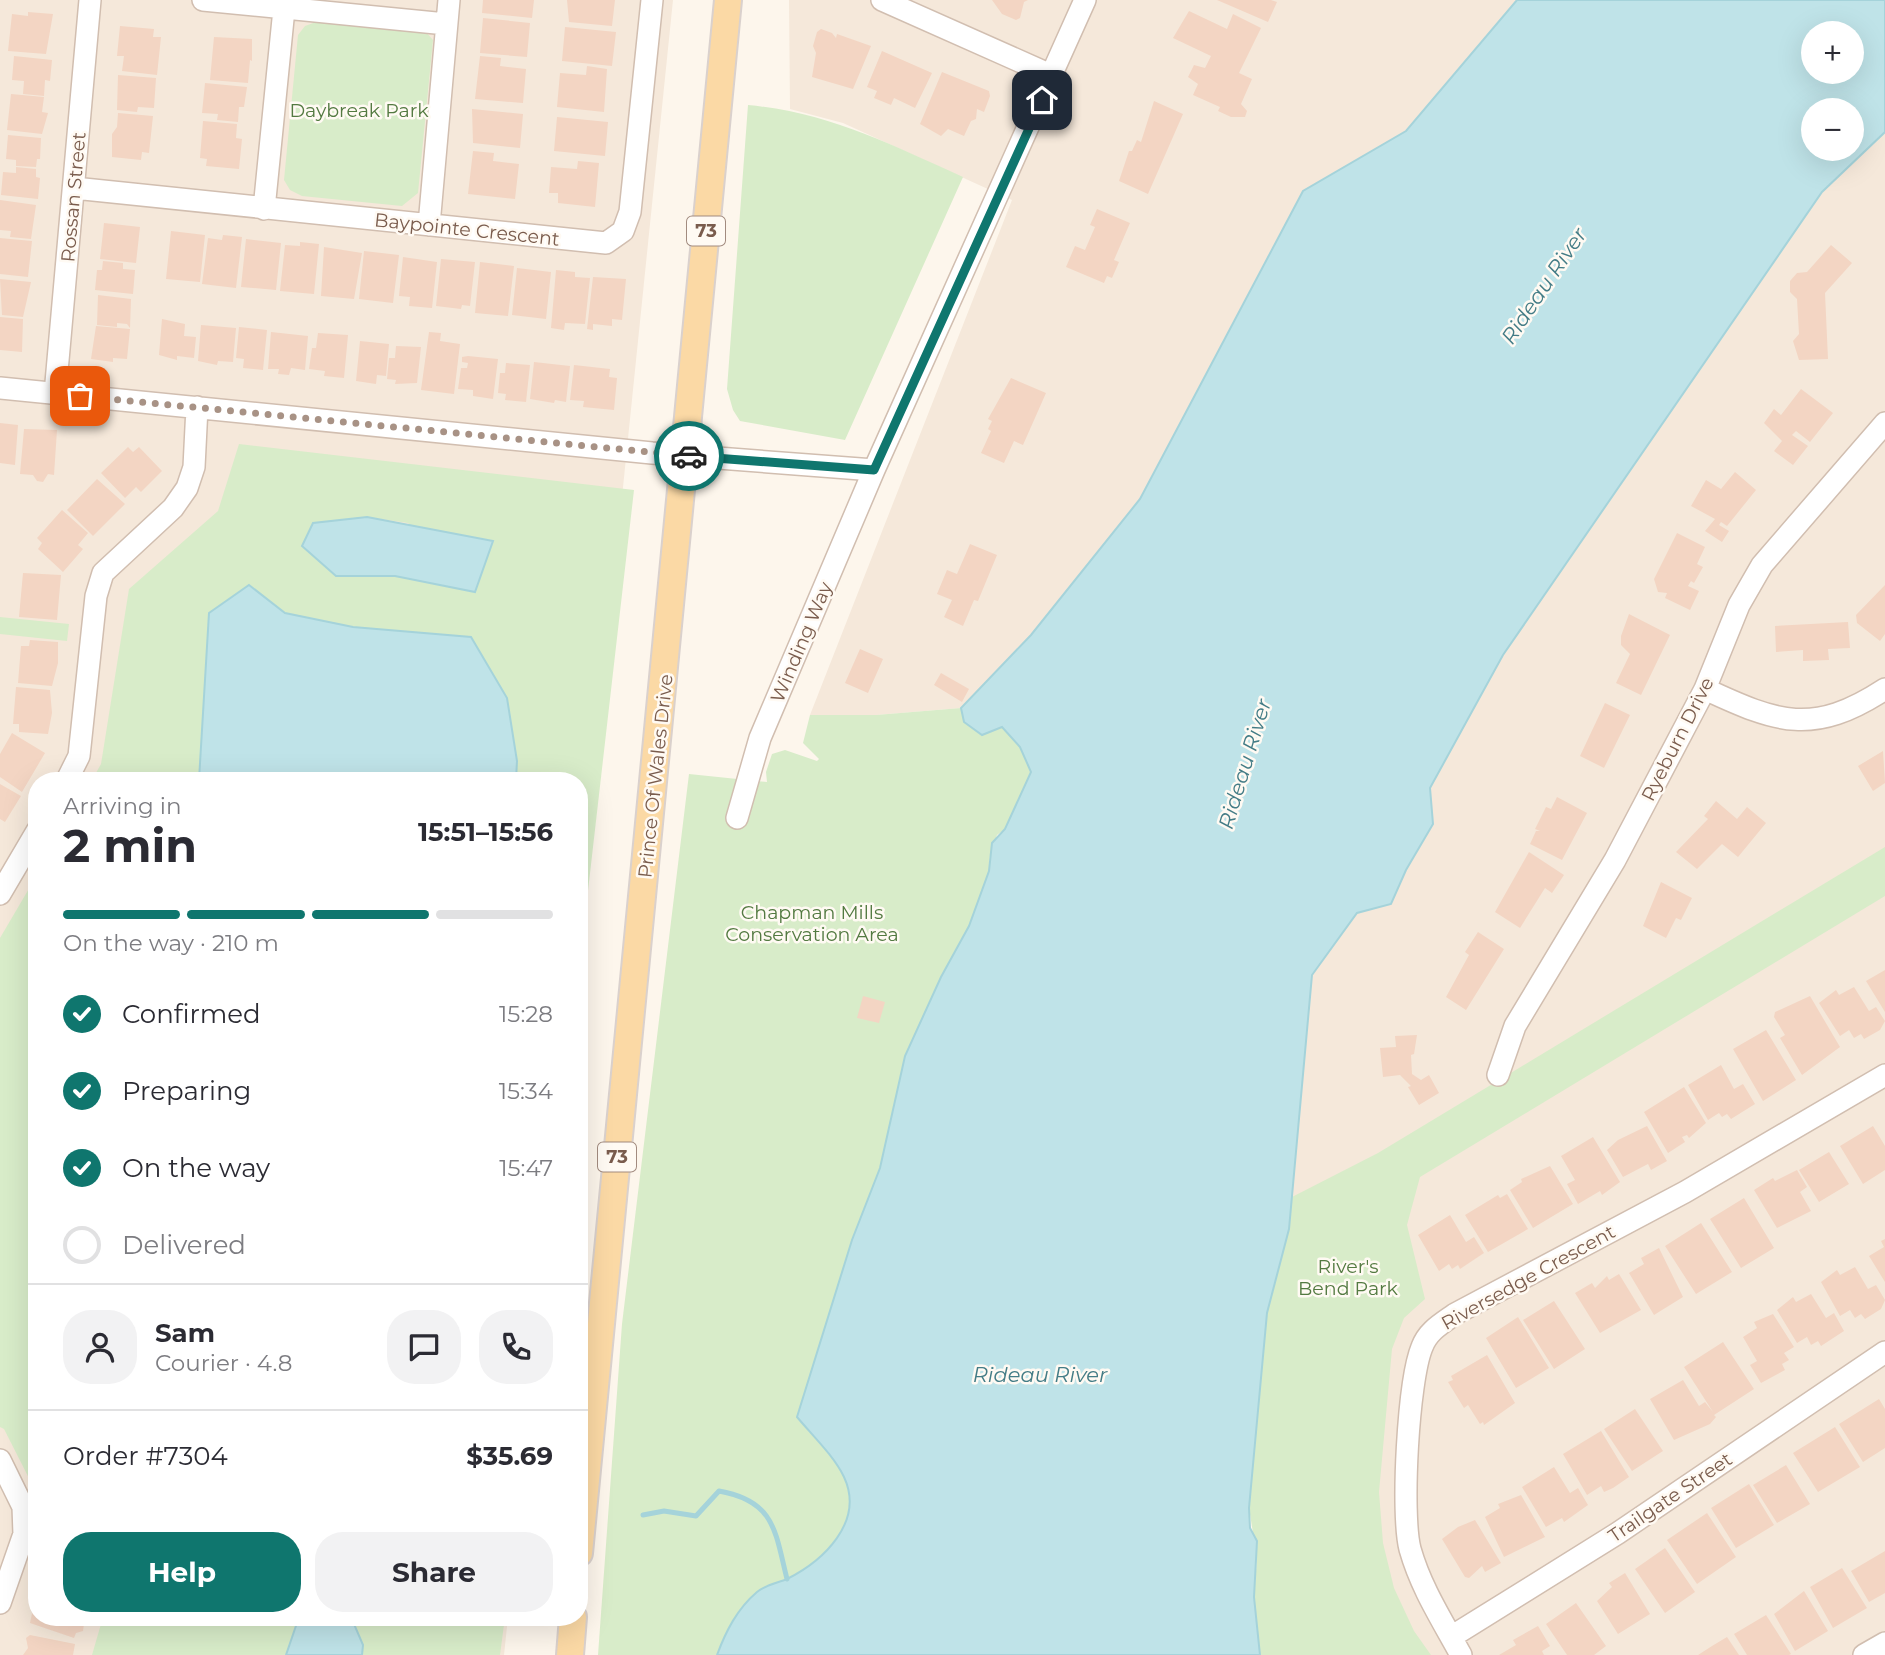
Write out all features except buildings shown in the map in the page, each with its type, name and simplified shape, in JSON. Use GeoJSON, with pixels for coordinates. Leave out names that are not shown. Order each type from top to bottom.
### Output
{"type":"FeatureCollection","features":[{"type":"Feature","properties":{"kind":"main road","name":"Prince Of Wales Drive"},"geometry":{"type":"LineString","coordinates":[[588,1459],[728,0]]}},
{"type":"Feature","properties":{"kind":"main road"},"geometry":{"type":"LineString","coordinates":[[569,1655],[572,1626]]}},
{"type":"Feature","properties":{"kind":"street","name":"Rossan Street"},"geometry":{"type":"LineString","coordinates":[[55,394],[90,0]]}},
{"type":"Feature","properties":{"kind":"street"},"geometry":{"type":"LineString","coordinates":[[203,0],[446,24]]}},
{"type":"Feature","properties":{"kind":"street"},"geometry":{"type":"LineString","coordinates":[[429,225],[449,0]]}},
{"type":"Feature","properties":{"kind":"street","name":"Baypointe Crescent"},"geometry":{"type":"LineString","coordinates":[[74,188],[606,243],[623,231],[630,212],[652,0]]}},
{"type":"Feature","properties":{"kind":"street"},"geometry":{"type":"LineString","coordinates":[[882,0],[1053,76]]}},
{"type":"Feature","properties":{"kind":"street","name":"Winding Way"},"geometry":{"type":"LineString","coordinates":[[737,818],[760,738],[874,470],[1085,0]]}},
{"type":"Feature","properties":{"kind":"street"},"geometry":{"type":"LineString","coordinates":[[264,209],[284,9]]}},
{"type":"Feature","properties":{"kind":"street"},"geometry":{"type":"LineString","coordinates":[[0,388],[684,455],[874,470]]}},
{"type":"Feature","properties":{"kind":"street"},"geometry":{"type":"LineString","coordinates":[[70,772],[79,756],[96,596],[103,573],[173,508],[187,488],[194,467],[197,407]]}},
{"type":"Feature","properties":{"kind":"street","name":"Ryeburn Drive"},"geometry":{"type":"LineString","coordinates":[[1498,1075],[1515,1026],[1615,860],[1704,689],[1739,605],[1762,565],[1885,423]]}},
{"type":"Feature","properties":{"kind":"street"},"geometry":{"type":"LineString","coordinates":[[1704,689],[1772,718],[1814,721],[1857,708],[1885,689]]}},
{"type":"Feature","properties":{"kind":"street"},"geometry":{"type":"LineString","coordinates":[[0,894],[28,846]]}},
{"type":"Feature","properties":{"kind":"street","name":"Riversedge Crescent"},"geometry":{"type":"LineString","coordinates":[[1456,1646],[1418,1574],[1407,1531],[1406,1489],[1416,1365],[1430,1332],[1455,1314],[1685,1192],[1885,1075]]}},
{"type":"Feature","properties":{"kind":"street","name":"Trailgate Street"},"geometry":{"type":"LineString","coordinates":[[1456,1646],[1885,1352]]}},
{"type":"Feature","properties":{"kind":"street"},"geometry":{"type":"LineString","coordinates":[[0,1460],[23,1507],[24,1534],[0,1603]]}},
{"type":"Feature","properties":{"kind":"street"},"geometry":{"type":"LineString","coordinates":[[1864,1655],[1885,1643]]}},
{"type":"Feature","properties":{"kind":"shaded area"},"geometry":{"type":"Polygon","coordinates":[[[0,0],[673,0],[588,828],[588,772],[28,772],[28,1626],[507,1626],[504,1655],[0,1655],[0,0]]]}},
{"type":"Feature","properties":{"kind":"shaded area"},"geometry":{"type":"Polygon","coordinates":[[[789,0],[1517,0],[1406,131],[1303,191],[1140,499],[1031,635],[961,708],[876,715],[810,715],[1012,200],[843,123],[790,109],[789,0]]]}},
{"type":"Feature","properties":{"kind":"shaded area"},"geometry":{"type":"Polygon","coordinates":[[[1885,132],[1885,1655],[1260,1655],[1289,1229],[1312,975],[1357,913],[1391,904],[1406,870],[1433,825],[1430,788],[1503,655],[1822,192],[1855,161],[1864,161],[1864,152],[1885,132]]]}},
{"type":"Feature","properties":{"kind":"green space","name":"Daybreak Park"},"geometry":{"type":"Polygon","coordinates":[[[316,22],[425,31],[433,40],[418,193],[402,206],[302,196],[290,190],[284,180],[298,35],[305,26],[316,22]]]}},
{"type":"Feature","properties":{"kind":"green space"},"geometry":{"type":"Polygon","coordinates":[[[748,105],[778,109],[833,123],[963,177],[845,440],[740,421],[733,410],[727,389],[748,105]]]}},
{"type":"Feature","properties":{"kind":"green space"},"geometry":{"type":"Polygon","coordinates":[[[239,444],[634,490],[588,891],[588,772],[516,772],[507,698],[353,627],[285,613],[249,585],[209,613],[199,772],[96,772],[101,764],[129,589],[218,511],[239,444]],[[367,517],[314,523],[336,576],[395,576],[475,592],[408,523],[367,517]]]}},
{"type":"Feature","properties":{"kind":"green space"},"geometry":{"type":"Polygon","coordinates":[[[0,617],[69,624],[67,641],[0,634],[0,617]]]}},
{"type":"Feature","properties":{"kind":"green space","name":"Chapman Mills Conservation Area"},"geometry":{"type":"Polygon","coordinates":[[[961,708],[964,722],[981,735],[1002,727],[1020,747],[1031,772],[1005,829],[997,835],[990,855],[989,871],[969,926],[941,977],[905,1056],[880,1168],[852,1240],[797,1417],[829,1454],[844,1477],[849,1493],[845,1524],[837,1538],[814,1562],[787,1579],[757,1592],[750,1599],[733,1621],[717,1655],[598,1655],[622,1324],[689,774],[767,782],[766,772],[772,754],[785,750],[817,761],[819,759],[803,743],[810,715],[876,715],[961,708]]]}},
{"type":"Feature","properties":{"kind":"green space","name":"River's Bend Park"},"geometry":{"type":"Polygon","coordinates":[[[1885,847],[1885,896],[1420,1177],[1407,1225],[1425,1299],[1404,1318],[1392,1349],[1379,1492],[1383,1543],[1394,1588],[1414,1631],[1431,1655],[1260,1655],[1254,1597],[1257,1558],[1249,1508],[1267,1313],[1289,1229],[1292,1197],[1378,1153],[1885,847]]]}},
{"type":"Feature","properties":{"kind":"green space"},"geometry":{"type":"Polygon","coordinates":[[[28,890],[28,1476],[4,1429],[0,1427],[0,938],[28,890]]]}},
{"type":"Feature","properties":{"kind":"green space"},"geometry":{"type":"Polygon","coordinates":[[[100,1626],[296,1626],[286,1655],[92,1655],[100,1626]]]}},
{"type":"Feature","properties":{"kind":"green space"},"geometry":{"type":"Polygon","coordinates":[[[355,1626],[504,1626],[500,1655],[362,1655],[363,1645],[355,1626]]]}},
{"type":"Feature","properties":{"kind":"water","name":"Rideau River"},"geometry":{"type":"Polygon","coordinates":[[[1517,0],[1885,0],[1885,132],[1864,152],[1864,98],[1801,98],[1801,161],[1855,161],[1822,192],[1503,655],[1430,788],[1433,824],[1406,870],[1391,904],[1357,913],[1312,975],[1289,1229],[1267,1313],[1249,1508],[1250,1528],[1257,1541],[1254,1597],[1260,1655],[717,1655],[733,1621],[750,1599],[757,1592],[787,1579],[814,1562],[837,1538],[849,1509],[849,1494],[840,1469],[797,1417],[852,1240],[880,1168],[905,1056],[941,977],[969,926],[989,871],[992,843],[1005,829],[1031,772],[1020,747],[1002,727],[982,735],[964,722],[961,708],[1031,635],[1140,499],[1303,191],[1406,131],[1517,0]]]}},
{"type":"Feature","properties":{"kind":"water"},"geometry":{"type":"Polygon","coordinates":[[[367,517],[493,541],[475,592],[395,576],[336,576],[302,546],[313,523],[367,517]]]}},
{"type":"Feature","properties":{"kind":"water"},"geometry":{"type":"Polygon","coordinates":[[[249,585],[285,613],[353,627],[471,637],[507,698],[516,772],[199,772],[209,613],[249,585]]]}},
{"type":"Feature","properties":{"kind":"water"},"geometry":{"type":"Polygon","coordinates":[[[296,1626],[355,1626],[363,1645],[362,1655],[286,1655],[296,1626]]]}},
{"type":"Feature","properties":{"kind":"waterway"},"geometry":{"type":"LineString","coordinates":[[643,1515],[664,1511],[696,1516],[719,1491],[752,1502],[770,1521],[787,1579]]}},
{"type":"Feature","properties":{"kind":"way so far"},"geometry":{"type":"LineString","coordinates":[[80,396],[689,456]]}},
{"type":"Feature","properties":{"kind":"route"},"geometry":{"type":"LineString","coordinates":[[689,456],[874,470],[1042,100]]}}]}
